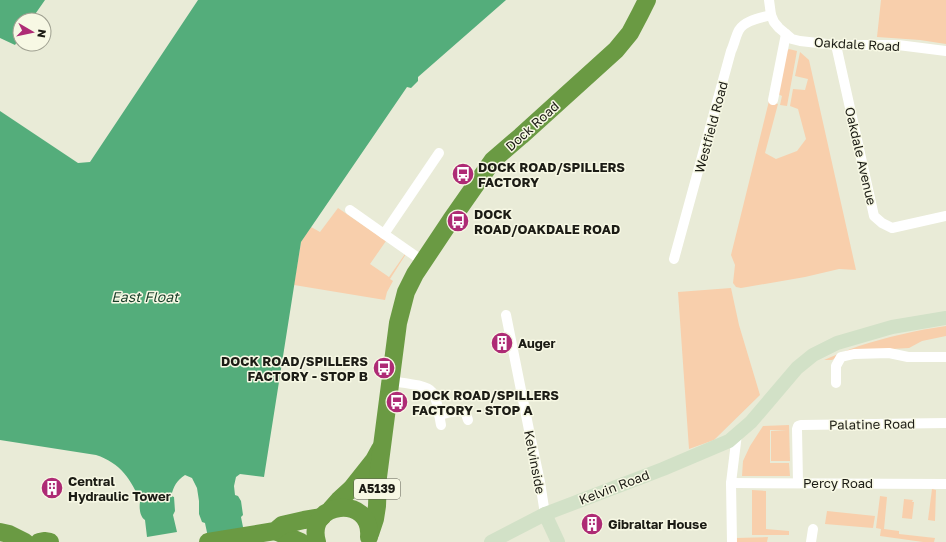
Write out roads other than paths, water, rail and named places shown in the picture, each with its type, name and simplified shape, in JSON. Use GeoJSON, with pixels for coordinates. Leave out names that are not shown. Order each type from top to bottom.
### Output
{"type":"FeatureCollection","features":[{"type":"Feature","properties":{"kind":"highway","name":"Dock Road"},"geometry":{"type":"LineString","coordinates":[[369,538],[377,506],[378,477],[398,323],[406,292],[415,274],[493,160],[616,50],[630,33],[647,0]]}},
{"type":"Feature","properties":{"kind":"highway","name":"Dock Road"},"geometry":{"type":"LineString","coordinates":[[326,513],[350,489],[370,465],[382,444]]}},
{"type":"Feature","properties":{"kind":"highway"},"geometry":{"type":"LineString","coordinates":[[275,531],[280,526],[304,520],[342,507],[347,507],[356,510],[361,514],[367,523],[369,538]]}},
{"type":"Feature","properties":{"kind":"highway"},"geometry":{"type":"LineString","coordinates":[[317,542],[316,530],[318,521],[326,513]]}},
{"type":"Feature","properties":{"kind":"highway"},"geometry":{"type":"LineString","coordinates":[[209,542],[275,531],[301,542]]}},
{"type":"Feature","properties":{"kind":"highway"},"geometry":{"type":"LineString","coordinates":[[0,533],[5,542]]}},
{"type":"Feature","properties":{"kind":"highway"},"geometry":{"type":"LineString","coordinates":[[0,533],[9,534],[25,542]]}},
{"type":"Feature","properties":{"kind":"highway"},"geometry":{"type":"LineString","coordinates":[[39,542],[50,542]]}},
{"type":"Feature","properties":{"kind":"main road","name":"Kelvin Road"},"geometry":{"type":"LineString","coordinates":[[490,542],[545,514],[729,441],[751,422],[797,368],[813,355],[837,343],[892,327],[946,318]]}},
{"type":"Feature","properties":{"kind":"main road"},"geometry":{"type":"LineString","coordinates":[[545,514],[558,542]]}},
{"type":"Feature","properties":{"kind":"street","name":"Oakdale Road"},"geometry":{"type":"LineString","coordinates":[[769,0],[771,15],[774,22],[792,39],[836,45],[898,45],[946,51]]}},
{"type":"Feature","properties":{"kind":"street","name":"Westfield Road"},"geometry":{"type":"LineString","coordinates":[[674,259],[729,58],[739,30],[744,24],[771,15]]}},
{"type":"Feature","properties":{"kind":"street"},"geometry":{"type":"LineString","coordinates":[[773,100],[786,34]]}},
{"type":"Feature","properties":{"kind":"street","name":"Oakdale Avenue"},"geometry":{"type":"LineString","coordinates":[[836,45],[874,216],[882,223],[892,228],[946,216]]}},
{"type":"Feature","properties":{"kind":"street"},"geometry":{"type":"LineString","coordinates":[[384,234],[439,153]]}},
{"type":"Feature","properties":{"kind":"street"},"geometry":{"type":"LineString","coordinates":[[350,210],[424,262]]}},
{"type":"Feature","properties":{"kind":"street","name":"Kelvinside"},"geometry":{"type":"LineString","coordinates":[[506,315],[540,482],[545,514]]}},
{"type":"Feature","properties":{"kind":"street"},"geometry":{"type":"LineString","coordinates":[[836,383],[836,366],[841,357],[854,354],[889,353],[908,357],[946,357]]}},
{"type":"Feature","properties":{"kind":"street"},"geometry":{"type":"LineString","coordinates":[[390,381],[423,386],[433,392],[441,425]]}},
{"type":"Feature","properties":{"kind":"street"},"geometry":{"type":"LineString","coordinates":[[439,415],[459,411],[464,412],[468,420]]}},
{"type":"Feature","properties":{"kind":"street","name":"Palatine Road"},"geometry":{"type":"LineString","coordinates":[[798,483],[797,429],[801,424],[946,423]]}},
{"type":"Feature","properties":{"kind":"street"},"geometry":{"type":"LineString","coordinates":[[732,542],[731,483],[737,434]]}},
{"type":"Feature","properties":{"kind":"street","name":"Percy Road"},"geometry":{"type":"LineString","coordinates":[[731,483],[946,484]]}},
{"type":"Feature","properties":{"kind":"street"},"geometry":{"type":"LineString","coordinates":[[811,542],[813,529]]}},
{"type":"Feature","properties":{"kind":"water"},"geometry":{"type":"Polygon","coordinates":[[[0,0],[45,0],[37,12],[12,12],[12,44],[0,38],[0,0]]]}},
{"type":"Feature","properties":{"kind":"water","name":"East Float"},"geometry":{"type":"Polygon","coordinates":[[[198,0],[506,0],[418,77],[418,81],[411,88],[407,87],[301,242],[264,477],[240,474],[236,477],[234,486],[235,495],[238,496],[241,501],[243,515],[241,517],[246,542],[209,542],[205,523],[202,522],[199,514],[197,488],[192,478],[185,475],[179,479],[171,496],[174,497],[175,511],[173,515],[177,532],[147,537],[145,520],[140,512],[141,502],[133,486],[119,468],[105,458],[96,455],[0,440],[0,111],[78,163],[90,162],[198,0]]]}},
{"type":"Feature","properties":{"kind":"place","name":"DOCK ROAD/SPILLERS FACTORY"},"geometry":{"type":"Point","coordinates":[463,174]}},
{"type":"Feature","properties":{"kind":"place","name":"DOCK ROAD/OAKDALE ROAD"},"geometry":{"type":"Point","coordinates":[458,221]}},
{"type":"Feature","properties":{"kind":"place","name":"Auger"},"geometry":{"type":"Point","coordinates":[502,343]}},
{"type":"Feature","properties":{"kind":"place","name":"DOCK ROAD/SPILLERS FACTORY - STOP B"},"geometry":{"type":"Point","coordinates":[384,368]}},
{"type":"Feature","properties":{"kind":"place","name":"DOCK ROAD/SPILLERS FACTORY - STOP A"},"geometry":{"type":"Point","coordinates":[397,402]}},
{"type":"Feature","properties":{"kind":"place","name":"Central Hydraulic Tower"},"geometry":{"type":"Point","coordinates":[52,488]}},
{"type":"Feature","properties":{"kind":"place","name":"Gibraltar House"},"geometry":{"type":"Point","coordinates":[592,524]}}]}
